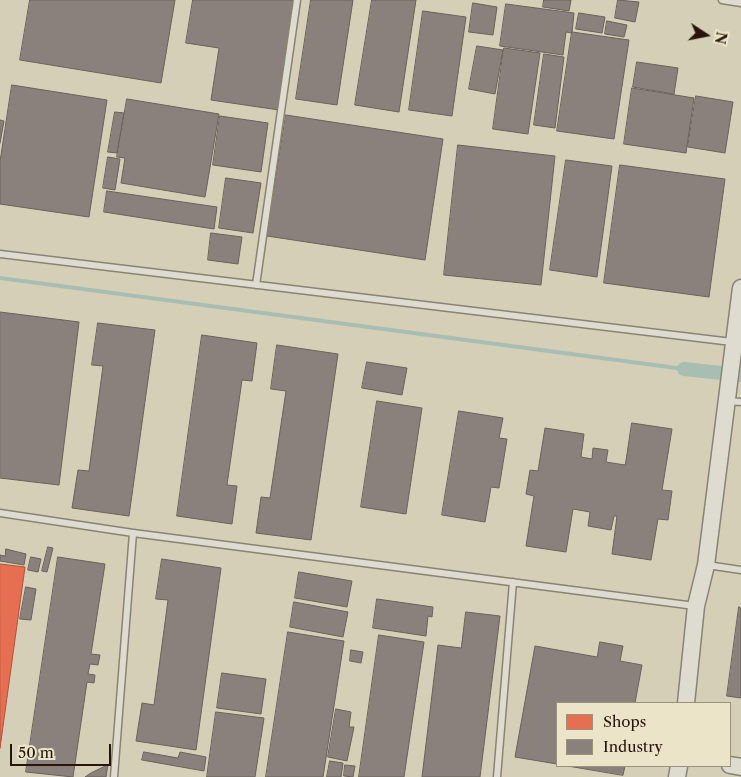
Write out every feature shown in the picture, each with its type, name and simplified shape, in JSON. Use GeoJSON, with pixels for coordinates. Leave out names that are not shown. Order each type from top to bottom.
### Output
{"type":"FeatureCollection","features":[{"type":"Feature","properties":{"kind":"street"},"geometry":{"type":"LineString","coordinates":[[686,702],[696,606],[706,565],[735,402],[741,288]]}},
{"type":"Feature","properties":{"kind":"lane"},"geometry":{"type":"LineString","coordinates":[[256,285],[297,0]]}},
{"type":"Feature","properties":{"kind":"lane"},"geometry":{"type":"LineString","coordinates":[[722,0],[741,2]]}},
{"type":"Feature","properties":{"kind":"lane"},"geometry":{"type":"LineString","coordinates":[[0,254],[737,347]]}},
{"type":"Feature","properties":{"kind":"lane"},"geometry":{"type":"LineString","coordinates":[[0,513],[133,533],[696,606]]}},
{"type":"Feature","properties":{"kind":"lane"},"geometry":{"type":"LineString","coordinates":[[114,777],[133,533]]}},
{"type":"Feature","properties":{"kind":"lane"},"geometry":{"type":"LineString","coordinates":[[706,565],[741,570]]}},
{"type":"Feature","properties":{"kind":"lane"},"geometry":{"type":"LineString","coordinates":[[497,777],[513,582]]}},
{"type":"Feature","properties":{"kind":"building: Shops"},"geometry":{"type":"Polygon","coordinates":[[[0,564],[25,567],[0,748],[0,564]]]}},
{"type":"Feature","properties":{"kind":"building: Industry"},"geometry":{"type":"Polygon","coordinates":[[[30,0],[175,0],[161,83],[20,60],[30,0]]]}},
{"type":"Feature","properties":{"kind":"building: Industry"},"geometry":{"type":"Polygon","coordinates":[[[193,0],[296,0],[279,110],[211,100],[219,48],[186,43],[193,0]]]}},
{"type":"Feature","properties":{"kind":"building: Industry"},"geometry":{"type":"Polygon","coordinates":[[[311,0],[353,0],[337,105],[296,99],[311,0]]]}},
{"type":"Feature","properties":{"kind":"building: Industry"},"geometry":{"type":"Polygon","coordinates":[[[372,0],[416,0],[399,112],[355,105],[372,0]]]}},
{"type":"Feature","properties":{"kind":"building: Industry"},"geometry":{"type":"Polygon","coordinates":[[[544,0],[571,0],[569,11],[543,7],[544,0]]]}},
{"type":"Feature","properties":{"kind":"building: Industry"},"geometry":{"type":"Polygon","coordinates":[[[618,0],[639,2],[635,22],[615,18],[618,0]]]}},
{"type":"Feature","properties":{"kind":"building: Industry"},"geometry":{"type":"Polygon","coordinates":[[[473,3],[497,7],[493,35],[469,32],[473,3]]]}},
{"type":"Feature","properties":{"kind":"building: Industry"},"geometry":{"type":"Polygon","coordinates":[[[506,4],[574,13],[572,33],[566,32],[563,55],[500,46],[506,4]]]}},
{"type":"Feature","properties":{"kind":"building: Industry"},"geometry":{"type":"Polygon","coordinates":[[[423,11],[466,17],[452,116],[409,110],[423,11]]]}},
{"type":"Feature","properties":{"kind":"building: Industry"},"geometry":{"type":"Polygon","coordinates":[[[579,13],[605,17],[602,33],[576,29],[579,13]]]}},
{"type":"Feature","properties":{"kind":"building: Industry"},"geometry":{"type":"Polygon","coordinates":[[[607,21],[627,25],[624,37],[605,34],[607,21]]]}},
{"type":"Feature","properties":{"kind":"building: Industry"},"geometry":{"type":"Polygon","coordinates":[[[572,32],[629,40],[614,139],[557,131],[572,32]]]}},
{"type":"Feature","properties":{"kind":"building: Industry"},"geometry":{"type":"Polygon","coordinates":[[[477,46],[503,50],[495,94],[469,89],[477,46]]]}},
{"type":"Feature","properties":{"kind":"building: Industry"},"geometry":{"type":"Polygon","coordinates":[[[504,48],[540,53],[528,134],[493,129],[504,48]]]}},
{"type":"Feature","properties":{"kind":"building: Industry"},"geometry":{"type":"Polygon","coordinates":[[[544,54],[564,57],[555,128],[534,125],[544,54]]]}},
{"type":"Feature","properties":{"kind":"building: Industry"},"geometry":{"type":"Polygon","coordinates":[[[637,62],[678,68],[674,94],[633,87],[637,62]]]}},
{"type":"Feature","properties":{"kind":"building: Industry"},"geometry":{"type":"Polygon","coordinates":[[[12,85],[107,100],[89,217],[0,204],[0,162],[12,85]]]}},
{"type":"Feature","properties":{"kind":"building: Industry"},"geometry":{"type":"Polygon","coordinates":[[[632,88],[694,98],[686,153],[624,144],[632,88]]]}},
{"type":"Feature","properties":{"kind":"building: Industry"},"geometry":{"type":"Polygon","coordinates":[[[696,96],[733,102],[725,153],[688,147],[696,96]]]}},
{"type":"Feature","properties":{"kind":"building: Industry"},"geometry":{"type":"Polygon","coordinates":[[[127,99],[219,114],[205,197],[121,183],[125,158],[117,157],[127,99]]]}},
{"type":"Feature","properties":{"kind":"building: Industry"},"geometry":{"type":"Polygon","coordinates":[[[115,112],[124,113],[117,153],[108,152],[115,112]]]}},
{"type":"Feature","properties":{"kind":"building: Industry"},"geometry":{"type":"Polygon","coordinates":[[[286,115],[443,139],[425,260],[267,236],[286,115]]]}},
{"type":"Feature","properties":{"kind":"building: Industry"},"geometry":{"type":"Polygon","coordinates":[[[220,116],[268,123],[261,172],[213,165],[220,116]]]}},
{"type":"Feature","properties":{"kind":"building: Industry"},"geometry":{"type":"Polygon","coordinates":[[[0,120],[4,121],[0,143],[0,120]]]}},
{"type":"Feature","properties":{"kind":"building: Industry"},"geometry":{"type":"Polygon","coordinates":[[[458,145],[555,156],[541,285],[444,275],[458,145]]]}},
{"type":"Feature","properties":{"kind":"building: Industry"},"geometry":{"type":"Polygon","coordinates":[[[108,157],[120,159],[115,190],[103,188],[108,157]]]}},
{"type":"Feature","properties":{"kind":"building: Industry"},"geometry":{"type":"Polygon","coordinates":[[[566,160],[612,166],[597,277],[550,270],[566,160]]]}},
{"type":"Feature","properties":{"kind":"building: Industry"},"geometry":{"type":"Polygon","coordinates":[[[620,165],[725,179],[709,297],[604,283],[620,165]]]}},
{"type":"Feature","properties":{"kind":"building: Industry"},"geometry":{"type":"Polygon","coordinates":[[[226,178],[261,183],[253,233],[219,228],[226,178]]]}},
{"type":"Feature","properties":{"kind":"building: Industry"},"geometry":{"type":"Polygon","coordinates":[[[107,191],[217,207],[214,229],[104,212],[107,191]]]}},
{"type":"Feature","properties":{"kind":"building: Industry"},"geometry":{"type":"Polygon","coordinates":[[[211,233],[242,237],[238,264],[208,260],[211,233]]]}},
{"type":"Feature","properties":{"kind":"building: Industry"},"geometry":{"type":"Polygon","coordinates":[[[0,312],[79,322],[59,485],[0,478],[0,312]]]}},
{"type":"Feature","properties":{"kind":"building: Industry"},"geometry":{"type":"Polygon","coordinates":[[[98,323],[155,330],[129,516],[72,508],[78,470],[89,471],[103,366],[92,365],[98,323]]]}},
{"type":"Feature","properties":{"kind":"building: Industry"},"geometry":{"type":"Polygon","coordinates":[[[202,335],[257,343],[252,381],[242,380],[227,485],[237,486],[232,524],[177,516],[202,335]]]}},
{"type":"Feature","properties":{"kind":"building: Industry"},"geometry":{"type":"Polygon","coordinates":[[[277,345],[338,354],[311,540],[256,533],[261,497],[270,498],[286,391],[271,389],[277,345]]]}},
{"type":"Feature","properties":{"kind":"building: Industry"},"geometry":{"type":"Polygon","coordinates":[[[367,362],[407,368],[402,395],[362,388],[367,362]]]}},
{"type":"Feature","properties":{"kind":"building: Industry"},"geometry":{"type":"Polygon","coordinates":[[[377,401],[422,408],[406,514],[361,507],[377,401]]]}},
{"type":"Feature","properties":{"kind":"building: Industry"},"geometry":{"type":"Polygon","coordinates":[[[459,411],[503,418],[499,438],[507,439],[499,488],[491,487],[485,522],[442,515],[459,411]]]}},
{"type":"Feature","properties":{"kind":"building: Industry"},"geometry":{"type":"Polygon","coordinates":[[[632,423],[672,429],[662,490],[672,491],[668,520],[658,519],[651,560],[612,554],[617,516],[614,516],[611,530],[588,526],[590,512],[573,509],[566,552],[526,546],[534,496],[526,494],[530,470],[538,471],[545,428],[584,434],[581,457],[592,459],[593,448],[608,450],[606,462],[625,465],[632,423]]]}},
{"type":"Feature","properties":{"kind":"building: Industry"},"geometry":{"type":"Polygon","coordinates":[[[48,547],[53,548],[47,572],[42,571],[48,547]]]}},
{"type":"Feature","properties":{"kind":"building: Industry"},"geometry":{"type":"Polygon","coordinates":[[[6,549],[26,554],[24,565],[0,561],[0,555],[5,556],[6,549]]]}},
{"type":"Feature","properties":{"kind":"building: Industry"},"geometry":{"type":"Polygon","coordinates":[[[31,557],[41,559],[38,572],[28,570],[31,557]]]}},
{"type":"Feature","properties":{"kind":"building: Industry"},"geometry":{"type":"Polygon","coordinates":[[[58,557],[105,564],[91,654],[100,655],[98,665],[90,664],[88,674],[95,675],[94,683],[87,682],[73,777],[26,772],[58,557]]]}},
{"type":"Feature","properties":{"kind":"building: Industry"},"geometry":{"type":"Polygon","coordinates":[[[162,559],[221,568],[196,750],[136,741],[142,703],[154,705],[168,600],[156,599],[162,559]]]}},
{"type":"Feature","properties":{"kind":"building: Industry"},"geometry":{"type":"Polygon","coordinates":[[[299,572],[352,581],[347,607],[295,598],[299,572]]]}},
{"type":"Feature","properties":{"kind":"building: Industry"},"geometry":{"type":"Polygon","coordinates":[[[26,587],[36,589],[31,620],[20,619],[26,587]]]}},
{"type":"Feature","properties":{"kind":"building: Industry"},"geometry":{"type":"Polygon","coordinates":[[[377,599],[433,607],[432,617],[428,616],[426,636],[373,628],[377,599]]]}},
{"type":"Feature","properties":{"kind":"building: Industry"},"geometry":{"type":"Polygon","coordinates":[[[294,602],[348,612],[343,637],[290,627],[294,602]]]}},
{"type":"Feature","properties":{"kind":"building: Industry"},"geometry":{"type":"Polygon","coordinates":[[[739,607],[741,608],[741,698],[727,696],[739,607]]]}},
{"type":"Feature","properties":{"kind":"building: Industry"},"geometry":{"type":"Polygon","coordinates":[[[466,612],[500,616],[480,777],[422,777],[438,645],[461,648],[466,612]]]}},
{"type":"Feature","properties":{"kind":"building: Industry"},"geometry":{"type":"Polygon","coordinates":[[[288,632],[344,641],[323,777],[266,777],[288,632]]]}},
{"type":"Feature","properties":{"kind":"building: Industry"},"geometry":{"type":"Polygon","coordinates":[[[379,635],[424,642],[404,777],[359,777],[379,635]]]}},
{"type":"Feature","properties":{"kind":"building: Industry"},"geometry":{"type":"Polygon","coordinates":[[[600,642],[623,646],[620,661],[642,665],[635,702],[556,702],[556,764],[515,757],[535,646],[597,657],[600,642]]]}},
{"type":"Feature","properties":{"kind":"building: Industry"},"geometry":{"type":"Polygon","coordinates":[[[351,650],[363,652],[361,663],[350,661],[351,650]]]}},
{"type":"Feature","properties":{"kind":"building: Industry"},"geometry":{"type":"Polygon","coordinates":[[[222,673],[266,679],[261,714],[217,708],[222,673]]]}},
{"type":"Feature","properties":{"kind":"building: Industry"},"geometry":{"type":"Polygon","coordinates":[[[336,709],[351,712],[349,727],[354,727],[347,761],[328,757],[336,709]]]}},
{"type":"Feature","properties":{"kind":"building: Industry"},"geometry":{"type":"Polygon","coordinates":[[[216,712],[264,718],[255,777],[207,777],[216,712]]]}},
{"type":"Feature","properties":{"kind":"building: Industry"},"geometry":{"type":"Polygon","coordinates":[[[144,752],[178,758],[180,752],[206,757],[204,771],[142,760],[144,752]]]}},
{"type":"Feature","properties":{"kind":"building: Industry"},"geometry":{"type":"Polygon","coordinates":[[[330,761],[343,763],[341,777],[327,777],[330,761]]]}},
{"type":"Feature","properties":{"kind":"building: Industry"},"geometry":{"type":"Polygon","coordinates":[[[108,765],[106,777],[85,777],[91,773],[108,765]]]}},
{"type":"Feature","properties":{"kind":"building: Industry"},"geometry":{"type":"Polygon","coordinates":[[[345,765],[355,766],[353,777],[344,776],[345,765]]]}},
{"type":"Feature","properties":{"kind":"building: Industry"},"geometry":{"type":"Polygon","coordinates":[[[574,767],[625,767],[623,775],[574,767]]]}},
{"type":"Feature","properties":{"kind":"waterway"},"geometry":{"type":"LineString","coordinates":[[0,278],[684,369]]}},
{"type":"Feature","properties":{"kind":"waterway"},"geometry":{"type":"LineString","coordinates":[[684,369],[741,375]]}}]}
